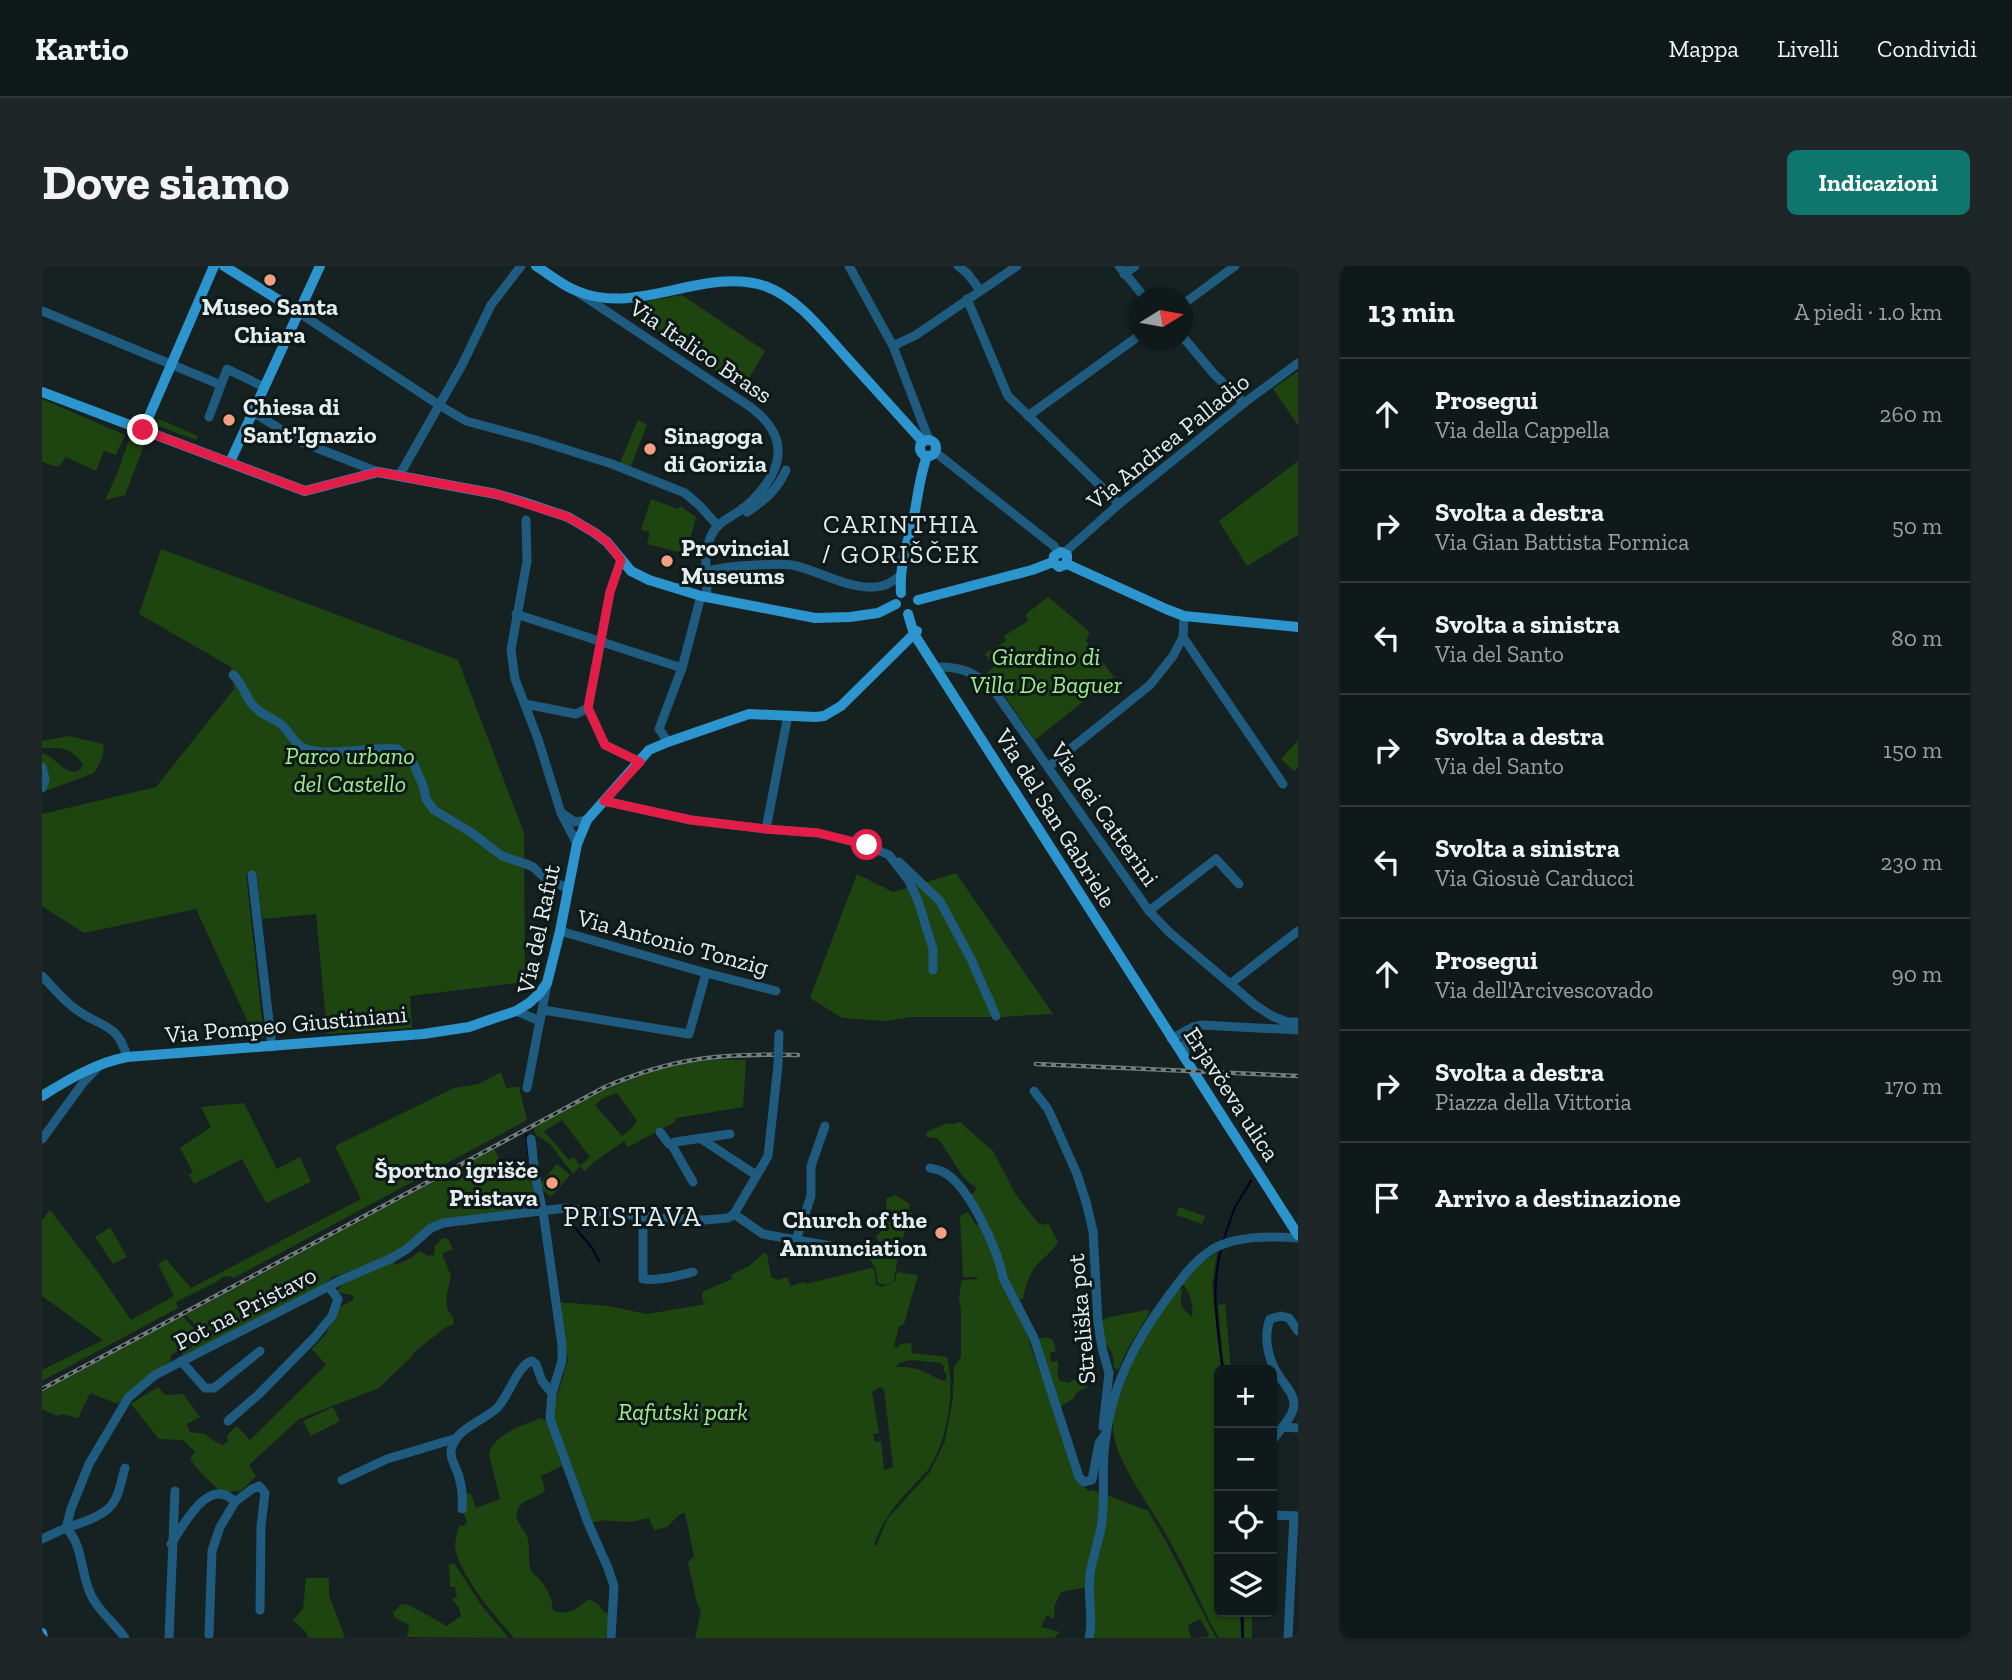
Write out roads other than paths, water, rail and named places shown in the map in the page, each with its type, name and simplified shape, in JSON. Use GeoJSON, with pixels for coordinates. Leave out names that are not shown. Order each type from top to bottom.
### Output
{"type":"FeatureCollection","features":[{"type":"Feature","properties":{"kind":"main road"},"geometry":{"type":"LineString","coordinates":[[143,430],[214,266]]}},
{"type":"Feature","properties":{"kind":"main road"},"geometry":{"type":"LineString","coordinates":[[223,266],[298,312]]}},
{"type":"Feature","properties":{"kind":"main road"},"geometry":{"type":"LineString","coordinates":[[230,462],[320,266]]}},
{"type":"Feature","properties":{"kind":"main road","name":"Via Italico Brass"},"geometry":{"type":"LineString","coordinates":[[536,266],[576,291]]}},
{"type":"Feature","properties":{"kind":"main road"},"geometry":{"type":"LineString","coordinates":[[42,392],[305,491],[378,472],[496,494],[524,510],[568,517],[607,542],[631,570],[649,580],[704,597],[814,618],[878,613],[898,598],[910,592],[915,594],[918,606],[909,614],[898,610],[898,598],[901,564],[914,515],[921,472],[931,454],[921,450],[926,441],[808,316],[779,292],[763,285],[730,279],[620,298],[576,291]]}},
{"type":"Feature","properties":{"kind":"main road"},"geometry":{"type":"LineString","coordinates":[[918,600],[1032,570],[1061,558],[1166,610],[1184,616],[1298,627]]}},
{"type":"Feature","properties":{"kind":"main road","name":"Via del San Gabriele"},"geometry":{"type":"LineString","coordinates":[[909,614],[935,667],[1153,1011]]}},
{"type":"Feature","properties":{"kind":"main road"},"geometry":{"type":"LineString","coordinates":[[668,742],[750,715],[824,716],[852,696],[916,633]]}},
{"type":"Feature","properties":{"kind":"main road","name":"Via del Rafut"},"geometry":{"type":"LineString","coordinates":[[547,983],[577,844],[587,820],[649,750],[668,742]]}},
{"type":"Feature","properties":{"kind":"main road","name":"Via Pompeo Giustiniani"},"geometry":{"type":"LineString","coordinates":[[42,1096],[64,1082],[101,1065],[127,1057],[423,1034],[469,1027],[516,1011],[529,1003],[547,983]]}},
{"type":"Feature","properties":{"kind":"main road","name":"Erjavčeva ulica"},"geometry":{"type":"LineString","coordinates":[[1153,1011],[1298,1236]]}},
{"type":"Feature","properties":{"kind":"street"},"geometry":{"type":"LineString","coordinates":[[399,477],[491,305],[521,266]]}},
{"type":"Feature","properties":{"kind":"street"},"geometry":{"type":"LineString","coordinates":[[849,266],[893,346],[926,441]]}},
{"type":"Feature","properties":{"kind":"street"},"geometry":{"type":"LineString","coordinates":[[958,266],[980,290]]}},
{"type":"Feature","properties":{"kind":"street"},"geometry":{"type":"LineString","coordinates":[[893,346],[916,335],[1017,266]]}},
{"type":"Feature","properties":{"kind":"street"},"geometry":{"type":"LineString","coordinates":[[1135,266],[1122,270],[1136,287]]}},
{"type":"Feature","properties":{"kind":"street"},"geometry":{"type":"LineString","coordinates":[[1193,297],[1235,266]]}},
{"type":"Feature","properties":{"kind":"street","name":"Via Italico Brass"},"geometry":{"type":"LineString","coordinates":[[576,291],[750,406],[761,414],[773,430],[778,450],[776,469],[770,481],[743,508],[718,526]]}},
{"type":"Feature","properties":{"kind":"street"},"geometry":{"type":"LineString","coordinates":[[617,319],[620,298]]}},
{"type":"Feature","properties":{"kind":"street"},"geometry":{"type":"LineString","coordinates":[[967,299],[1008,396],[1119,504]]}},
{"type":"Feature","properties":{"kind":"street"},"geometry":{"type":"LineString","coordinates":[[42,311],[221,385]]}},
{"type":"Feature","properties":{"kind":"street"},"geometry":{"type":"LineString","coordinates":[[298,312],[466,421],[536,440],[685,493],[718,526],[712,534],[706,554],[704,597],[659,729],[668,742]]}},
{"type":"Feature","properties":{"kind":"street"},"geometry":{"type":"LineString","coordinates":[[1028,416],[1130,342]]}},
{"type":"Feature","properties":{"kind":"street"},"geometry":{"type":"LineString","coordinates":[[1193,349],[1244,403]]}},
{"type":"Feature","properties":{"kind":"street","name":"Via Andrea Palladio"},"geometry":{"type":"LineString","coordinates":[[1061,558],[1119,504],[1298,363]]}},
{"type":"Feature","properties":{"kind":"street"},"geometry":{"type":"LineString","coordinates":[[209,417],[227,369],[264,387]]}},
{"type":"Feature","properties":{"kind":"street"},"geometry":{"type":"LineString","coordinates":[[896,412],[908,411],[914,402]]}},
{"type":"Feature","properties":{"kind":"street"},"geometry":{"type":"LineString","coordinates":[[253,412],[299,441],[378,472]]}},
{"type":"Feature","properties":{"kind":"street"},"geometry":{"type":"LineString","coordinates":[[931,454],[1054,546],[1061,558]]}},
{"type":"Feature","properties":{"kind":"street"},"geometry":{"type":"LineString","coordinates":[[743,508],[747,512],[762,502],[780,484],[786,470]]}},
{"type":"Feature","properties":{"kind":"street"},"geometry":{"type":"LineString","coordinates":[[524,510],[527,561],[511,650],[515,679],[561,813],[577,844]]}},
{"type":"Feature","properties":{"kind":"street"},"geometry":{"type":"LineString","coordinates":[[621,560],[610,592],[588,708],[605,745],[640,762]]}},
{"type":"Feature","properties":{"kind":"street"},"geometry":{"type":"LineString","coordinates":[[677,589],[707,572],[740,567],[789,565],[852,584],[878,587],[889,584],[900,576]]}},
{"type":"Feature","properties":{"kind":"street"},"geometry":{"type":"LineString","coordinates":[[516,614],[682,668]]}},
{"type":"Feature","properties":{"kind":"street"},"geometry":{"type":"LineString","coordinates":[[1048,767],[1150,685],[1173,656],[1183,637],[1184,616]]}},
{"type":"Feature","properties":{"kind":"street"},"geometry":{"type":"LineString","coordinates":[[1183,637],[1283,784]]}},
{"type":"Feature","properties":{"kind":"street","name":"Via dei Catterini"},"geometry":{"type":"LineString","coordinates":[[935,667],[953,666],[982,679],[993,689],[1149,911],[1169,932],[1255,1005],[1287,1022],[1298,1022]]}},
{"type":"Feature","properties":{"kind":"street"},"geometry":{"type":"LineString","coordinates":[[233,675],[241,681],[246,696],[256,709],[284,726],[301,747],[320,751],[397,749],[413,763],[426,799],[433,810],[472,833],[502,856],[533,867],[547,880],[569,888]]}},
{"type":"Feature","properties":{"kind":"street"},"geometry":{"type":"LineString","coordinates":[[525,704],[576,714],[588,708]]}},
{"type":"Feature","properties":{"kind":"street"},"geometry":{"type":"LineString","coordinates":[[766,829],[788,715]]}},
{"type":"Feature","properties":{"kind":"street"},"geometry":{"type":"LineString","coordinates":[[42,767],[45,779],[42,788]]}},
{"type":"Feature","properties":{"kind":"street"},"geometry":{"type":"LineString","coordinates":[[604,801],[691,820],[818,833],[867,845],[889,855],[940,901],[970,957],[996,1016]]}},
{"type":"Feature","properties":{"kind":"street"},"geometry":{"type":"LineString","coordinates":[[561,813],[575,822],[587,820]]}},
{"type":"Feature","properties":{"kind":"street"},"geometry":{"type":"LineString","coordinates":[[889,855],[909,881],[918,901],[933,949],[933,970]]}},
{"type":"Feature","properties":{"kind":"street"},"geometry":{"type":"LineString","coordinates":[[1149,911],[1216,859],[1239,884]]}},
{"type":"Feature","properties":{"kind":"street"},"geometry":{"type":"LineString","coordinates":[[252,875],[272,1046]]}},
{"type":"Feature","properties":{"kind":"street","name":"Via Antonio Tonzig"},"geometry":{"type":"LineString","coordinates":[[560,931],[776,991]]}},
{"type":"Feature","properties":{"kind":"street"},"geometry":{"type":"LineString","coordinates":[[1230,984],[1298,931]]}},
{"type":"Feature","properties":{"kind":"street"},"geometry":{"type":"LineString","coordinates":[[543,1010],[689,1034],[706,973]]}},
{"type":"Feature","properties":{"kind":"street"},"geometry":{"type":"LineString","coordinates":[[42,975],[73,1008],[114,1030],[121,1039],[127,1057]]}},
{"type":"Feature","properties":{"kind":"street","name":"Via del Rafut"},"geometry":{"type":"LineString","coordinates":[[527,1088],[547,983]]}},
{"type":"Feature","properties":{"kind":"street","name":"Via del Rafut"},"geometry":{"type":"LineString","coordinates":[[516,1011],[540,1021]]}},
{"type":"Feature","properties":{"kind":"street"},"geometry":{"type":"LineString","coordinates":[[1171,1039],[1201,1025],[1298,1030]]}},
{"type":"Feature","properties":{"kind":"street"},"geometry":{"type":"LineString","coordinates":[[1184,1058],[1186,1040],[1193,1027]]}},
{"type":"Feature","properties":{"kind":"street"},"geometry":{"type":"LineString","coordinates":[[779,1034],[768,1156],[734,1214],[763,1234],[853,1250]]}},
{"type":"Feature","properties":{"kind":"street"},"geometry":{"type":"LineString","coordinates":[[44,1131],[101,1065]]}},
{"type":"Feature","properties":{"kind":"street","name":"Streliška pot"},"geometry":{"type":"LineString","coordinates":[[1034,1091],[1048,1109],[1086,1202],[1096,1259],[1098,1322],[1109,1373],[1102,1426],[1107,1432],[1104,1444],[1103,1511],[1090,1573],[1089,1638]]}},
{"type":"Feature","properties":{"kind":"street"},"geometry":{"type":"LineString","coordinates":[[796,1240],[811,1196],[811,1166],[825,1126]]}},
{"type":"Feature","properties":{"kind":"street"},"geometry":{"type":"LineString","coordinates":[[660,1132],[669,1144],[730,1133]]}},
{"type":"Feature","properties":{"kind":"street"},"geometry":{"type":"LineString","coordinates":[[700,1138],[756,1175]]}},
{"type":"Feature","properties":{"kind":"street"},"geometry":{"type":"LineString","coordinates":[[531,1139],[562,1345],[562,1361],[552,1393],[550,1419],[587,1523],[614,1586],[611,1638]]}},
{"type":"Feature","properties":{"kind":"street"},"geometry":{"type":"LineString","coordinates":[[674,1144],[673,1147],[693,1182]]}},
{"type":"Feature","properties":{"kind":"street"},"geometry":{"type":"LineString","coordinates":[[930,1168],[943,1171],[956,1183],[989,1233],[1002,1267],[1003,1278],[1034,1338],[1079,1477],[1084,1482],[1092,1480],[1099,1443],[1107,1432],[1117,1385],[1128,1358],[1178,1283],[1210,1251],[1225,1244],[1263,1237],[1298,1236]]}},
{"type":"Feature","properties":{"kind":"street","name":"Pot na Pristavo"},"geometry":{"type":"LineString","coordinates":[[66,1528],[89,1464],[128,1398],[155,1375],[390,1259],[407,1249],[431,1228],[443,1223],[577,1209],[705,1220],[728,1218],[734,1214]]}},
{"type":"Feature","properties":{"kind":"street"},"geometry":{"type":"LineString","coordinates":[[643,1216],[643,1279],[693,1272]]}},
{"type":"Feature","properties":{"kind":"street"},"geometry":{"type":"LineString","coordinates":[[228,1421],[259,1394],[332,1316],[338,1299],[329,1287]]}},
{"type":"Feature","properties":{"kind":"street"},"geometry":{"type":"LineString","coordinates":[[1271,1365],[1267,1346],[1270,1319],[1282,1316],[1289,1318],[1298,1331]]}},
{"type":"Feature","properties":{"kind":"street"},"geometry":{"type":"LineString","coordinates":[[181,1361],[205,1388],[214,1388],[260,1351]]}},
{"type":"Feature","properties":{"kind":"street"},"geometry":{"type":"LineString","coordinates":[[342,1480],[387,1459],[454,1439],[496,1408],[510,1391],[526,1362],[532,1361],[536,1364],[542,1381],[552,1393]]}},
{"type":"Feature","properties":{"kind":"street"},"geometry":{"type":"LineString","coordinates":[[1277,1379],[1290,1391],[1294,1408],[1277,1434]]}},
{"type":"Feature","properties":{"kind":"street"},"geometry":{"type":"LineString","coordinates":[[1282,1427],[1298,1427]]}},
{"type":"Feature","properties":{"kind":"street"},"geometry":{"type":"LineString","coordinates":[[454,1439],[450,1455],[460,1479],[462,1509]]}},
{"type":"Feature","properties":{"kind":"street"},"geometry":{"type":"LineString","coordinates":[[42,1539],[106,1510],[114,1502],[125,1468]]}},
{"type":"Feature","properties":{"kind":"street"},"geometry":{"type":"LineString","coordinates":[[209,1636],[212,1551],[220,1527],[235,1502],[259,1486],[265,1493],[261,1526],[261,1610]]}},
{"type":"Feature","properties":{"kind":"street"},"geometry":{"type":"LineString","coordinates":[[169,1638],[174,1491]]}},
{"type":"Feature","properties":{"kind":"street"},"geometry":{"type":"LineString","coordinates":[[171,1544],[203,1499],[218,1494],[235,1502]]}},
{"type":"Feature","properties":{"kind":"street"},"geometry":{"type":"LineString","coordinates":[[1277,1515],[1296,1516],[1291,1632]]}},
{"type":"Feature","properties":{"kind":"street"},"geometry":{"type":"LineString","coordinates":[[66,1528],[75,1537],[91,1595],[125,1638]]}},
{"type":"Feature","properties":{"kind":"waterway"},"geometry":{"type":"LineString","coordinates":[[526,1134],[529,1159]]}},
{"type":"Feature","properties":{"kind":"waterway"},"geometry":{"type":"LineString","coordinates":[[1223,1241],[1235,1207],[1251,1181]]}},
{"type":"Feature","properties":{"kind":"waterway"},"geometry":{"type":"LineString","coordinates":[[567,1218],[592,1248],[599,1261]]}},
{"type":"Feature","properties":{"kind":"waterway"},"geometry":{"type":"LineString","coordinates":[[1221,1250],[1215,1295],[1222,1365]]}},
{"type":"Feature","properties":{"kind":"waterway"},"geometry":{"type":"LineString","coordinates":[[1242,1617],[1243,1638]]}},
{"type":"Feature","properties":{"kind":"railway"},"geometry":{"type":"LineString","coordinates":[[42,1389],[605,1087],[654,1069],[699,1059],[798,1055]]}},
{"type":"Feature","properties":{"kind":"railway"},"geometry":{"type":"LineString","coordinates":[[1036,1064],[1298,1076]]}},
{"type":"Feature","properties":{"kind":"place","name":"Museo Santa Chiara"},"geometry":{"type":"Point","coordinates":[270,280]}},
{"type":"Feature","properties":{"kind":"place","name":"Chiesa di Sant'Ignazio"},"geometry":{"type":"Point","coordinates":[229,420]}},
{"type":"Feature","properties":{"kind":"place","name":"Sinagoga di Gorizia"},"geometry":{"type":"Point","coordinates":[650,449]}},
{"type":"Feature","properties":{"kind":"place","name":"Provincial Museums"},"geometry":{"type":"Point","coordinates":[667,561]}},
{"type":"Feature","properties":{"kind":"place","name":"Športno igrišče Pristava"},"geometry":{"type":"Point","coordinates":[552,1183]}},
{"type":"Feature","properties":{"kind":"place","name":"Church of the Annunciation"},"geometry":{"type":"Point","coordinates":[941,1233]}},
{"type":"Feature","properties":{"kind":"district","name":"CARINTHIA / GORIŠČEK"},"geometry":{"type":"Point","coordinates":[901,539]}},
{"type":"Feature","properties":{"kind":"district","name":"PRISTAVA"},"geometry":{"type":"Point","coordinates":[633,1216]}},
{"type":"Feature","properties":{"kind":"park label","name":"Giardino di Villa De Baguer"},"geometry":{"type":"Point","coordinates":[1046,670]}},
{"type":"Feature","properties":{"kind":"park label","name":"Parco urbano del Castello"},"geometry":{"type":"Point","coordinates":[350,769]}},
{"type":"Feature","properties":{"kind":"park label","name":"Rafutski park"},"geometry":{"type":"Point","coordinates":[683,1411]}}]}
